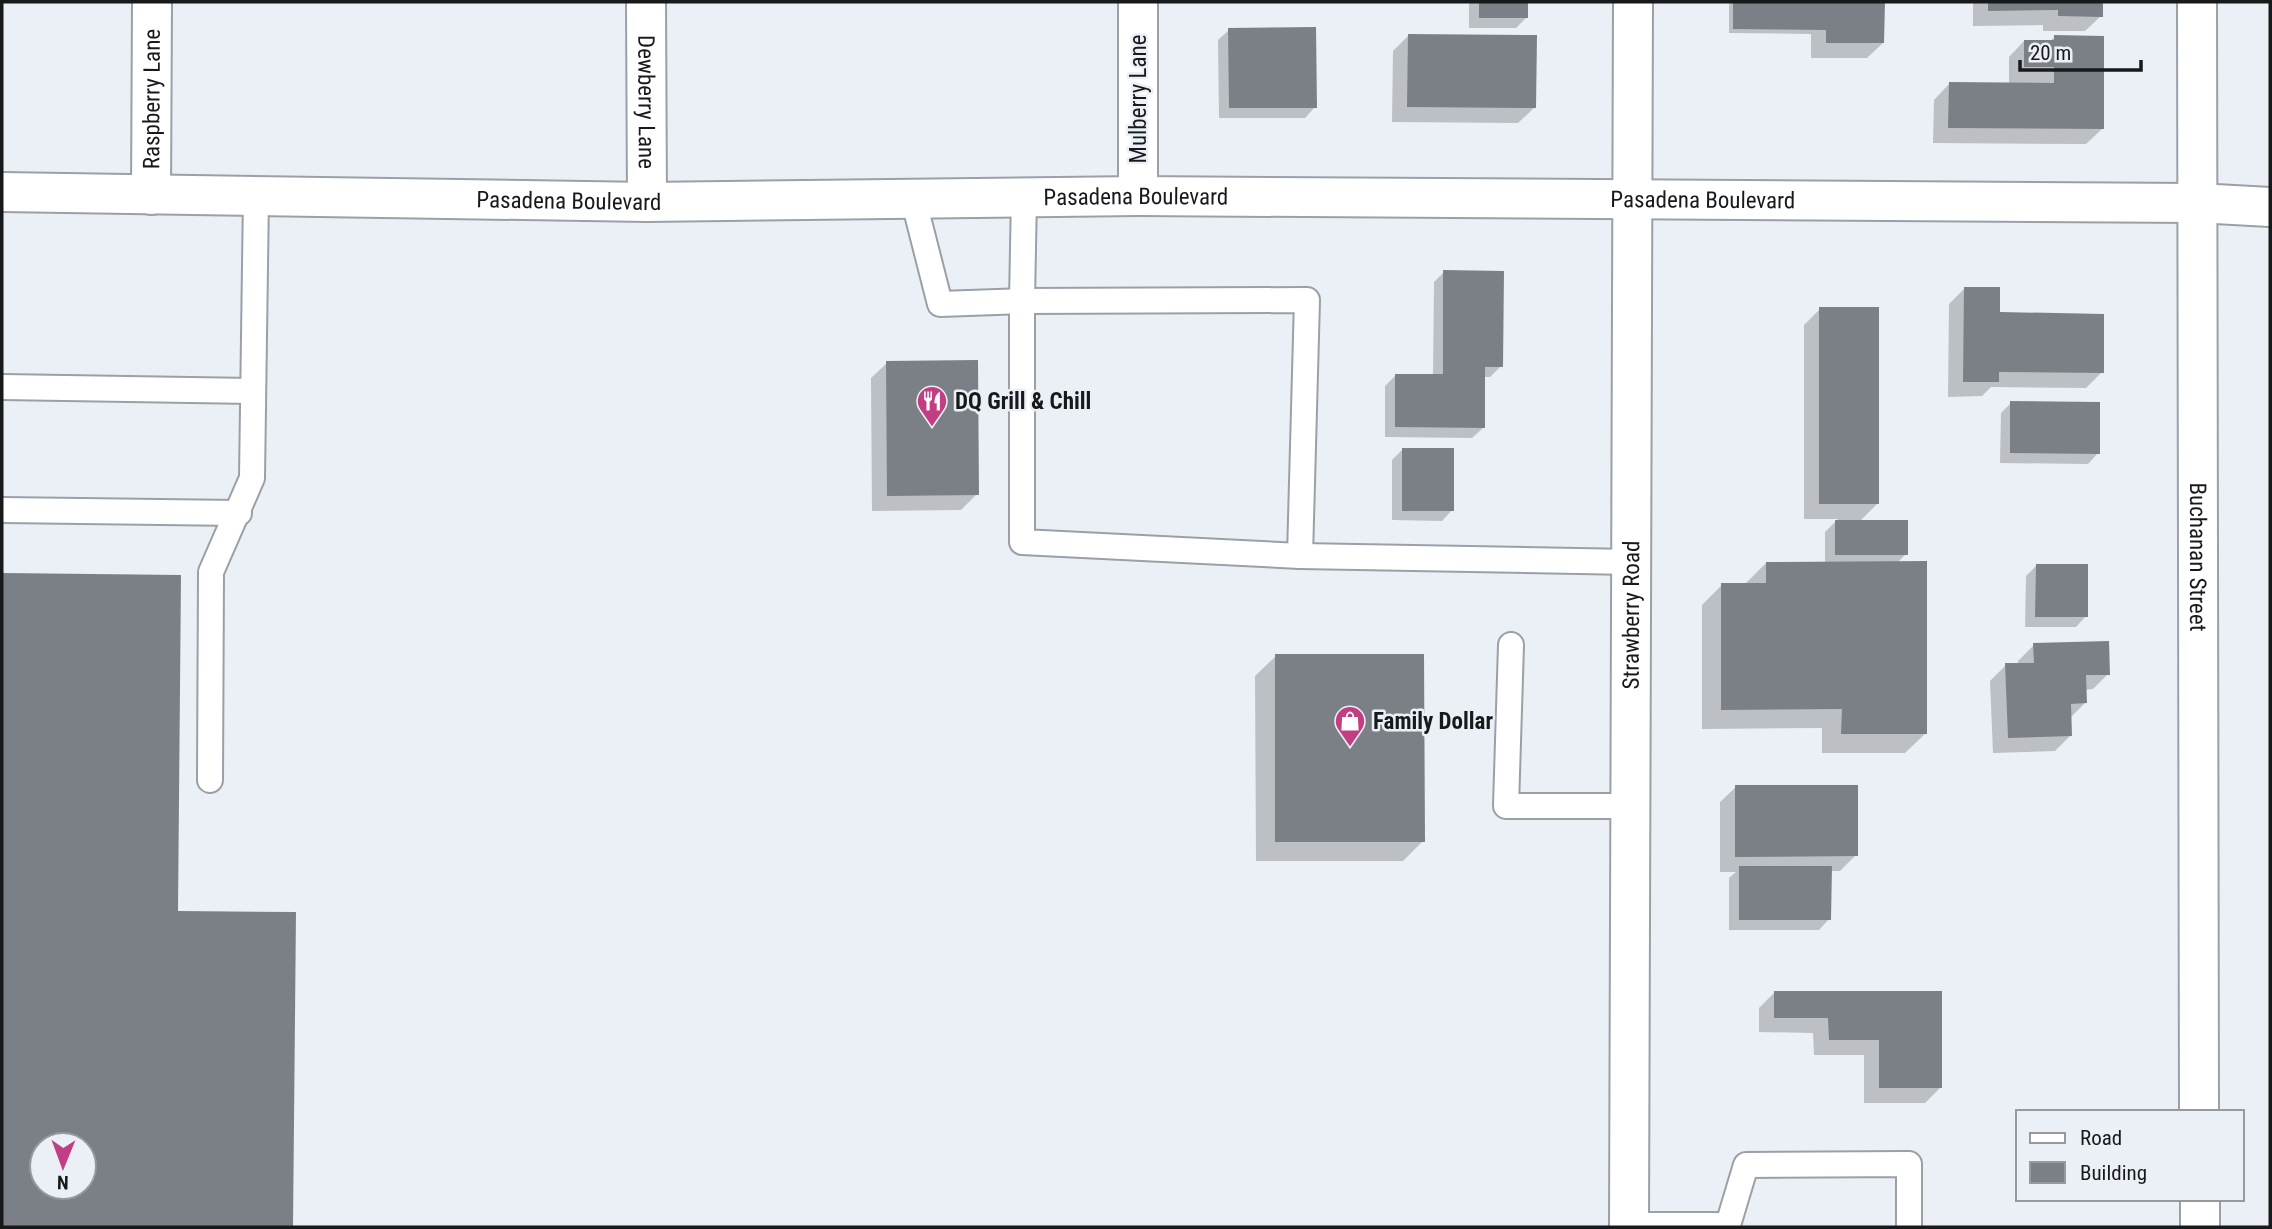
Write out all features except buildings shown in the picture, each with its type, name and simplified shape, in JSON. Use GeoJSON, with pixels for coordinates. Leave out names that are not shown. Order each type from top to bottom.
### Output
{"type":"FeatureCollection","features":[{"type":"Feature","properties":{"kind":"street","name":"Raspberry Lane"},"geometry":{"type":"LineString","coordinates":[[151,195],[152,2]]}},
{"type":"Feature","properties":{"kind":"street","name":"Dewberry Lane"},"geometry":{"type":"LineString","coordinates":[[646,2],[647,202]]}},
{"type":"Feature","properties":{"kind":"street","name":"Mulberry Lane"},"geometry":{"type":"LineString","coordinates":[[1138,2],[1138,196]]}},
{"type":"Feature","properties":{"kind":"street","name":"Strawberry Road"},"geometry":{"type":"LineString","coordinates":[[1629,1226],[1633,2]]}},
{"type":"Feature","properties":{"kind":"street","name":"Buchanan Street"},"geometry":{"type":"LineString","coordinates":[[2197,2],[2199,1110]]}},
{"type":"Feature","properties":{"kind":"street","name":"Pasadena Boulevard"},"geometry":{"type":"LineString","coordinates":[[2,192],[647,202],[1138,196],[2197,203],[2270,207]]}},
{"type":"Feature","properties":{"kind":"street"},"geometry":{"type":"LineString","coordinates":[[2200,1201],[2200,1227]]}},
{"type":"Feature","properties":{"kind":"lane"},"geometry":{"type":"LineString","coordinates":[[209,780],[211,572],[252,478],[256,196]]}},
{"type":"Feature","properties":{"kind":"lane"},"geometry":{"type":"LineString","coordinates":[[1024,196],[1021,301],[1022,542],[1300,556],[1632,562]]}},
{"type":"Feature","properties":{"kind":"lane"},"geometry":{"type":"LineString","coordinates":[[913,198],[940,304],[1021,301],[1307,300],[1300,556]]}},
{"type":"Feature","properties":{"kind":"lane"},"geometry":{"type":"LineString","coordinates":[[2,387],[253,391]]}},
{"type":"Feature","properties":{"kind":"lane"},"geometry":{"type":"LineString","coordinates":[[2,510],[239,513]]}},
{"type":"Feature","properties":{"kind":"lane"},"geometry":{"type":"LineString","coordinates":[[1511,645],[1506,806],[1631,806]]}},
{"type":"Feature","properties":{"kind":"lane"},"geometry":{"type":"LineString","coordinates":[[1629,1226],[1729,1226],[1746,1165],[1909,1164],[1909,1227]]}},
{"type":"Feature","properties":{"kind":"place","name":"DQ Grill & Chill"},"geometry":{"type":"Point","coordinates":[932,428]}},
{"type":"Feature","properties":{"kind":"place","name":"Family Dollar"},"geometry":{"type":"Point","coordinates":[1350,748]}}]}
